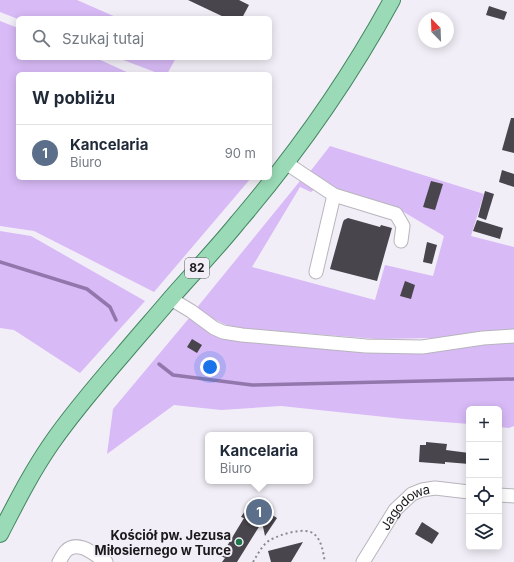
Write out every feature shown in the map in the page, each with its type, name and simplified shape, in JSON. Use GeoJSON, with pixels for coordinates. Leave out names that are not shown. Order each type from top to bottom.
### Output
{"type":"FeatureCollection","features":[{"type":"Feature","properties":{"kind":"main road","name":"82"},"geometry":{"type":"LineString","coordinates":[[0,534],[26,484],[51,444],[70,418],[107,373],[238,223],[286,163],[339,88],[392,0]]}},
{"type":"Feature","properties":{"kind":"street"},"geometry":{"type":"LineString","coordinates":[[286,163],[334,195],[396,214],[403,226],[401,240]]}},
{"type":"Feature","properties":{"kind":"street"},"geometry":{"type":"LineString","coordinates":[[316,272],[334,195]]}},
{"type":"Feature","properties":{"kind":"street"},"geometry":{"type":"LineString","coordinates":[[171,299],[191,311],[214,328],[223,332],[242,335],[366,346],[422,347],[483,338],[514,336]]}},
{"type":"Feature","properties":{"kind":"street","name":"Jagodowa"},"geometry":{"type":"LineString","coordinates":[[363,562],[395,510],[412,494],[422,490],[435,488],[466,492]]}},
{"type":"Feature","properties":{"kind":"street"},"geometry":{"type":"LineString","coordinates":[[502,495],[514,496]]}},
{"type":"Feature","properties":{"kind":"street"},"geometry":{"type":"LineString","coordinates":[[59,562],[65,551],[76,547],[83,547],[106,562]]}},
{"type":"Feature","properties":{"kind":"path"},"geometry":{"type":"LineString","coordinates":[[253,562],[263,546],[270,540],[300,530],[306,530],[315,534],[319,541],[325,562]]}},
{"type":"Feature","properties":{"kind":"shaded area"},"geometry":{"type":"Polygon","coordinates":[[[0,0],[77,0],[113,16],[16,16],[16,18],[0,12],[0,0]]]}},
{"type":"Feature","properties":{"kind":"shaded area"},"geometry":{"type":"Polygon","coordinates":[[[0,21],[16,27],[16,60],[100,60],[127,72],[16,72],[16,180],[249,180],[154,292],[34,231],[0,226],[0,21]]]}},
{"type":"Feature","properties":{"kind":"shaded area"},"geometry":{"type":"Polygon","coordinates":[[[123,60],[175,60],[168,72],[155,72],[123,60]]]}},
{"type":"Feature","properties":{"kind":"shaded area"},"geometry":{"type":"Polygon","coordinates":[[[330,146],[484,194],[471,236],[514,247],[514,331],[434,338],[377,339],[237,328],[224,324],[195,310],[300,181],[303,180],[316,188],[311,192],[300,187],[252,267],[375,300],[385,265],[433,276],[444,236],[397,208],[335,191],[309,173],[330,146]]]}},
{"type":"Feature","properties":{"kind":"shaded area"},"geometry":{"type":"Polygon","coordinates":[[[0,231],[31,236],[145,301],[80,373],[14,330],[0,328],[0,231]]]}},
{"type":"Feature","properties":{"kind":"shaded area"},"geometry":{"type":"Polygon","coordinates":[[[190,317],[224,337],[514,342],[514,426],[509,428],[502,427],[502,406],[466,406],[466,424],[281,406],[221,410],[174,405],[107,454],[113,409],[190,317]]]}},
{"type":"Feature","properties":{"kind":"building"},"geometry":{"type":"Polygon","coordinates":[[[188,0],[239,0],[249,5],[243,16],[222,16],[188,0]]]}},
{"type":"Feature","properties":{"kind":"building"},"geometry":{"type":"Polygon","coordinates":[[[489,6],[507,12],[504,20],[486,15],[489,6]]]}},
{"type":"Feature","properties":{"kind":"building"},"geometry":{"type":"Polygon","coordinates":[[[511,118],[514,118],[514,153],[502,150],[511,118]]]}},
{"type":"Feature","properties":{"kind":"building"},"geometry":{"type":"Polygon","coordinates":[[[502,170],[514,174],[514,187],[499,182],[502,170]]]}},
{"type":"Feature","properties":{"kind":"building"},"geometry":{"type":"Polygon","coordinates":[[[431,181],[443,184],[435,210],[423,207],[431,181]]]}},
{"type":"Feature","properties":{"kind":"building"},"geometry":{"type":"Polygon","coordinates":[[[485,191],[494,194],[486,220],[478,217],[485,191]]]}},
{"type":"Feature","properties":{"kind":"building"},"geometry":{"type":"Polygon","coordinates":[[[348,218],[380,227],[381,225],[392,228],[377,281],[330,269],[343,222],[348,218]]]}},
{"type":"Feature","properties":{"kind":"building"},"geometry":{"type":"Polygon","coordinates":[[[477,220],[503,228],[500,239],[473,231],[477,220]]]}},
{"type":"Feature","properties":{"kind":"building"},"geometry":{"type":"Polygon","coordinates":[[[427,242],[437,245],[432,264],[423,262],[427,242]]]}},
{"type":"Feature","properties":{"kind":"building"},"geometry":{"type":"Polygon","coordinates":[[[405,281],[415,285],[411,299],[400,296],[405,281]]]}},
{"type":"Feature","properties":{"kind":"building"},"geometry":{"type":"Polygon","coordinates":[[[192,339],[202,345],[197,353],[187,347],[192,339]]]}},
{"type":"Feature","properties":{"kind":"building"},"geometry":{"type":"Polygon","coordinates":[[[426,442],[447,444],[446,450],[466,453],[466,464],[419,462],[420,445],[426,445],[426,442]]]}},
{"type":"Feature","properties":{"kind":"building"},"geometry":{"type":"Polygon","coordinates":[[[251,502],[277,518],[265,536],[262,522],[237,562],[222,562],[225,558],[221,556],[244,518],[241,517],[251,502]]]}},
{"type":"Feature","properties":{"kind":"building"},"geometry":{"type":"Polygon","coordinates":[[[422,522],[439,533],[432,544],[415,534],[422,522]]]}},
{"type":"Feature","properties":{"kind":"building"},"geometry":{"type":"Polygon","coordinates":[[[303,542],[291,562],[271,562],[268,551],[303,542]]]}},
{"type":"Feature","properties":{"kind":"waterway"},"geometry":{"type":"LineString","coordinates":[[0,262],[87,289],[110,307],[116,320]]}},
{"type":"Feature","properties":{"kind":"waterway"},"geometry":{"type":"LineString","coordinates":[[159,364],[173,375],[252,385],[514,379]]}},
{"type":"Feature","properties":{"kind":"place","name":"Kancelaria"},"geometry":{"type":"Point","coordinates":[259,512]}},
{"type":"Feature","properties":{"kind":"place","name":"Kościół pw. Jezusa Miłosiernego w Turce"},"geometry":{"type":"Point","coordinates":[239,542]}}]}
